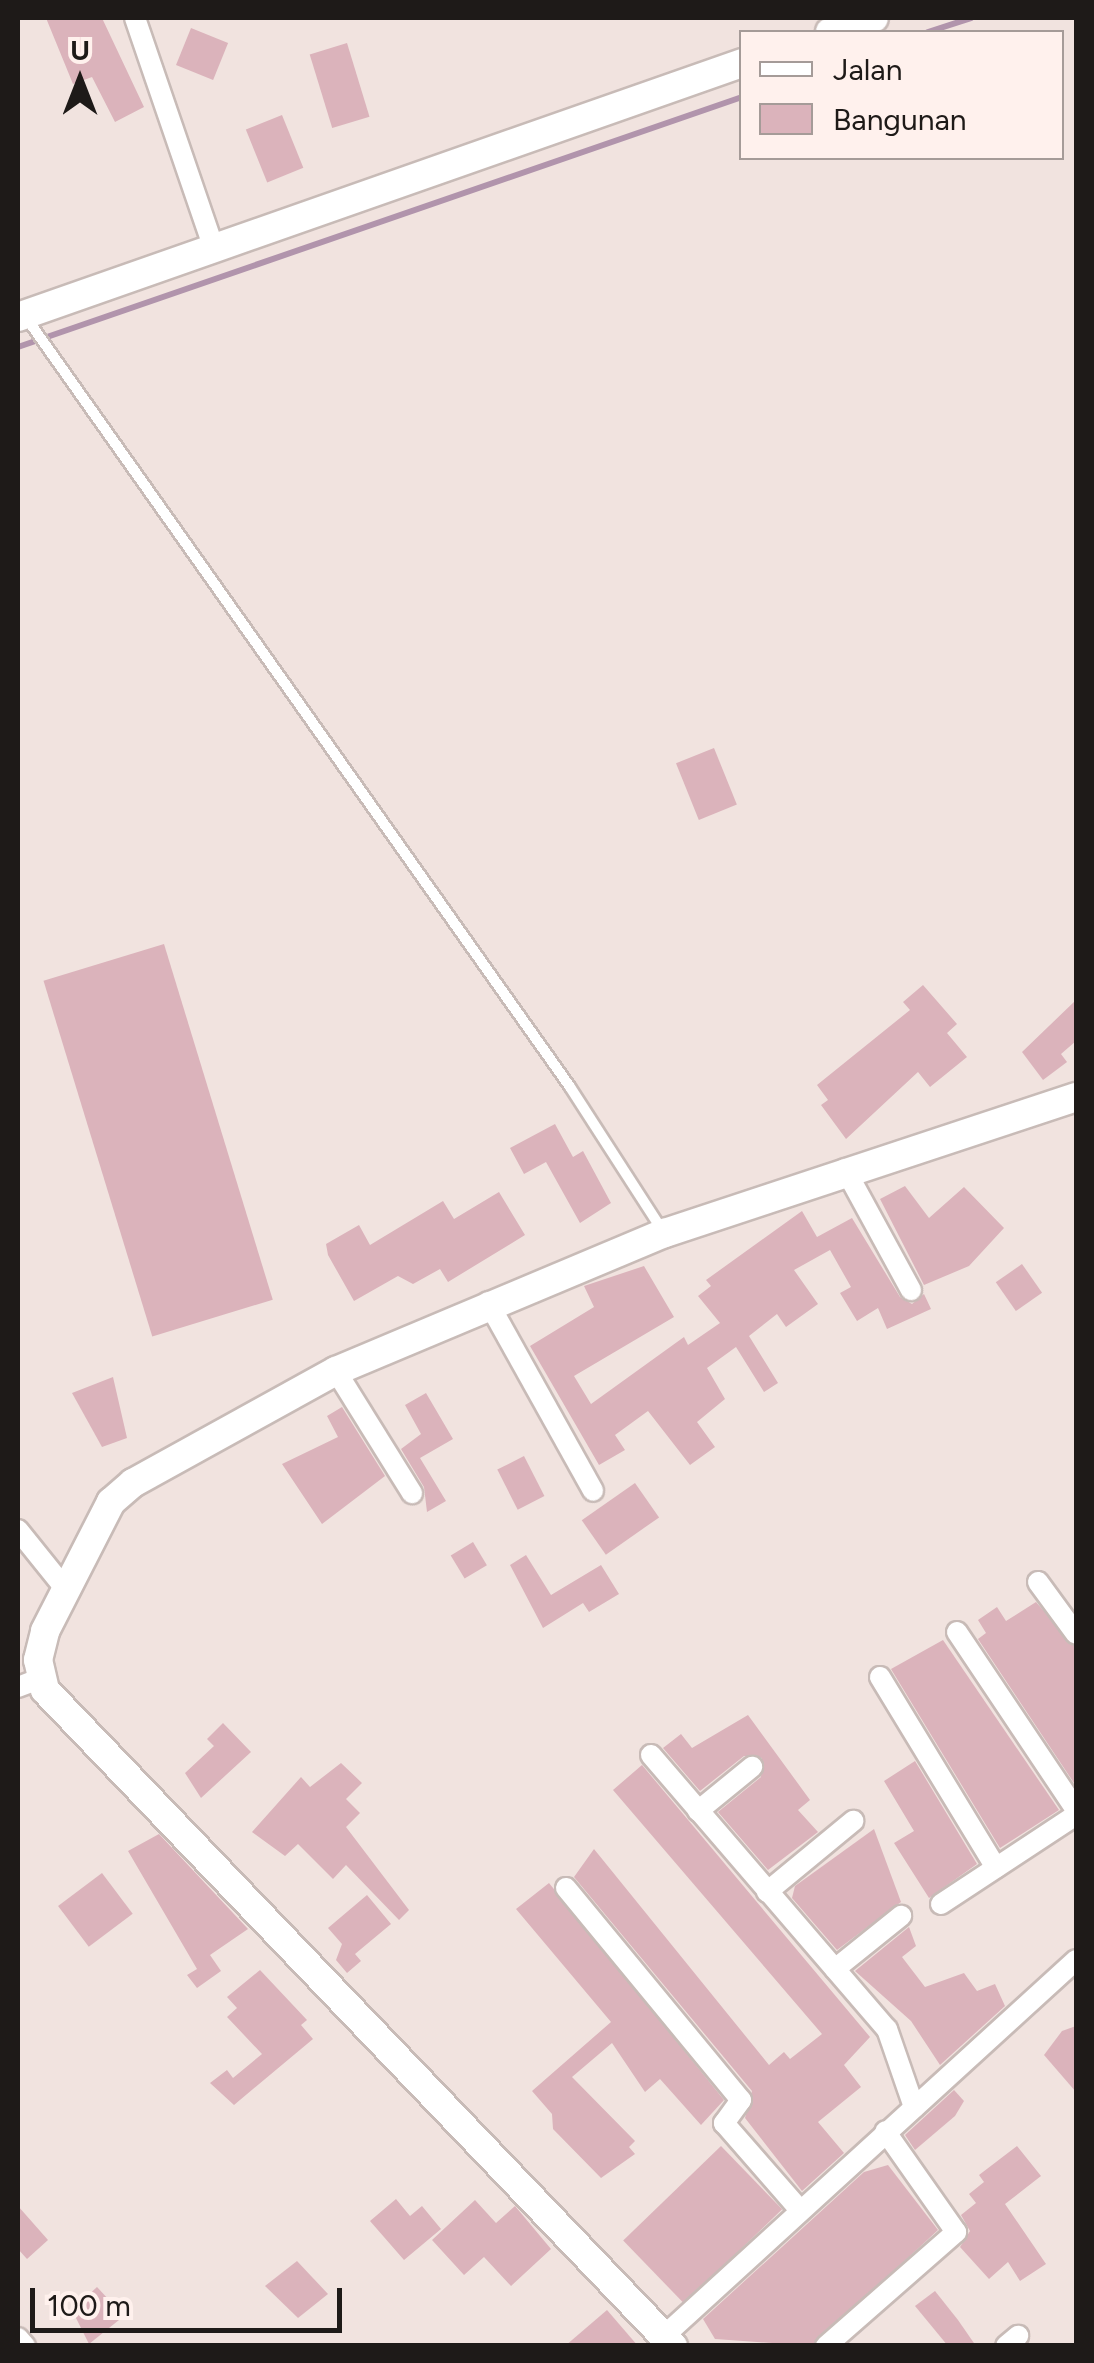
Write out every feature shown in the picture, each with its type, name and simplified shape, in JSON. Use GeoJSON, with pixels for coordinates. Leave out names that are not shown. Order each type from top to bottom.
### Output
{"type":"FeatureCollection","features":[{"type":"Feature","properties":{"kind":"street"},"geometry":{"type":"LineString","coordinates":[[135,18],[213,246]]}},
{"type":"Feature","properties":{"kind":"street"},"geometry":{"type":"LineString","coordinates":[[836,30],[874,18]]}},
{"type":"Feature","properties":{"kind":"street"},"geometry":{"type":"LineString","coordinates":[[25,319],[213,246],[739,64]]}},
{"type":"Feature","properties":{"kind":"street"},"geometry":{"type":"LineString","coordinates":[[1076,1097],[1003,1127],[845,1168],[488,1302],[336,1371],[132,1483],[112,1502],[45,1632],[28,1683],[668,2341],[800,2210],[1076,1960]]}},
{"type":"Feature","properties":{"kind":"street"},"geometry":{"type":"LineString","coordinates":[[845,1168],[911,1290]]}},
{"type":"Feature","properties":{"kind":"street"},"geometry":{"type":"LineString","coordinates":[[488,1302],[593,1492]]}},
{"type":"Feature","properties":{"kind":"street"},"geometry":{"type":"LineString","coordinates":[[336,1371],[412,1492]]}},
{"type":"Feature","properties":{"kind":"street"},"geometry":{"type":"LineString","coordinates":[[18,1530],[67,1591]]}},
{"type":"Feature","properties":{"kind":"street"},"geometry":{"type":"LineString","coordinates":[[1038,1582],[1076,1634]]}},
{"type":"Feature","properties":{"kind":"street"},"geometry":{"type":"LineString","coordinates":[[942,1904],[1076,1816],[958,1632]]}},
{"type":"Feature","properties":{"kind":"street"},"geometry":{"type":"LineString","coordinates":[[880,1677],[996,1868]]}},
{"type":"Feature","properties":{"kind":"street"},"geometry":{"type":"LineString","coordinates":[[651,1755],[887,2029],[914,2107]]}},
{"type":"Feature","properties":{"kind":"street"},"geometry":{"type":"LineString","coordinates":[[698,1810],[752,1767]]}},
{"type":"Feature","properties":{"kind":"street"},"geometry":{"type":"LineString","coordinates":[[767,1892],[853,1821]]}},
{"type":"Feature","properties":{"kind":"street"},"geometry":{"type":"LineString","coordinates":[[566,1888],[741,2100],[724,2123],[800,2210]]}},
{"type":"Feature","properties":{"kind":"street"},"geometry":{"type":"LineString","coordinates":[[834,1970],[900,1916]]}},
{"type":"Feature","properties":{"kind":"street"},"geometry":{"type":"LineString","coordinates":[[826,2346],[956,2232],[885,2131]]}},
{"type":"Feature","properties":{"kind":"street"},"geometry":{"type":"LineString","coordinates":[[18,2338],[25,2346]]}},
{"type":"Feature","properties":{"kind":"lane"},"geometry":{"type":"LineString","coordinates":[[25,319],[44,338],[417,880],[570,1087],[664,1234]]}},
{"type":"Feature","properties":{"kind":"building"},"geometry":{"type":"Polygon","coordinates":[[[46,18],[102,18],[144,107],[115,122],[92,77],[73,84],[46,18]]]}},
{"type":"Feature","properties":{"kind":"building"},"geometry":{"type":"Polygon","coordinates":[[[191,28],[228,43],[213,80],[176,65],[191,28]]]}},
{"type":"Feature","properties":{"kind":"building"},"geometry":{"type":"Polygon","coordinates":[[[347,43],[370,117],[332,128],[310,54],[347,43]]]}},
{"type":"Feature","properties":{"kind":"building"},"geometry":{"type":"Polygon","coordinates":[[[282,115],[303,168],[267,182],[246,130],[282,115]]]}},
{"type":"Feature","properties":{"kind":"building"},"geometry":{"type":"Polygon","coordinates":[[[714,748],[737,805],[699,820],[676,763],[714,748]]]}},
{"type":"Feature","properties":{"kind":"building"},"geometry":{"type":"Polygon","coordinates":[[[164,944],[273,1300],[152,1337],[44,981],[164,944]]]}},
{"type":"Feature","properties":{"kind":"building"},"geometry":{"type":"Polygon","coordinates":[[[923,985],[957,1024],[947,1033],[967,1057],[930,1087],[918,1072],[846,1139],[821,1105],[828,1100],[817,1085],[910,1010],[903,1002],[923,985]]]}},
{"type":"Feature","properties":{"kind":"building"},"geometry":{"type":"Polygon","coordinates":[[[1076,1000],[1076,1041],[1061,1054],[1067,1062],[1043,1080],[1022,1052],[1076,1000]]]}},
{"type":"Feature","properties":{"kind":"building"},"geometry":{"type":"Polygon","coordinates":[[[555,1124],[573,1157],[583,1151],[611,1203],[580,1223],[546,1162],[524,1174],[510,1148],[555,1124]]]}},
{"type":"Feature","properties":{"kind":"building"},"geometry":{"type":"Polygon","coordinates":[[[905,1186],[929,1218],[964,1187],[1004,1228],[969,1266],[924,1285],[880,1199],[905,1186]]]}},
{"type":"Feature","properties":{"kind":"building"},"geometry":{"type":"Polygon","coordinates":[[[499,1192],[525,1235],[448,1282],[440,1269],[413,1284],[398,1276],[354,1301],[328,1255],[326,1244],[359,1225],[370,1245],[443,1201],[454,1219],[499,1192]]]}},
{"type":"Feature","properties":{"kind":"building"},"geometry":{"type":"Polygon","coordinates":[[[802,1211],[817,1237],[852,1218],[900,1297],[912,1304],[924,1294],[931,1309],[887,1329],[878,1308],[857,1321],[840,1293],[851,1287],[830,1250],[794,1270],[818,1304],[786,1327],[777,1314],[749,1336],[778,1383],[764,1392],[736,1347],[707,1368],[725,1399],[697,1422],[715,1447],[690,1465],[648,1411],[615,1435],[625,1450],[599,1465],[530,1346],[594,1307],[584,1286],[644,1266],[674,1317],[574,1376],[591,1404],[684,1337],[688,1345],[720,1323],[698,1296],[711,1286],[706,1280],[802,1211]]]}},
{"type":"Feature","properties":{"kind":"building"},"geometry":{"type":"Polygon","coordinates":[[[1022,1264],[1042,1293],[1016,1311],[996,1282],[1022,1264]]]}},
{"type":"Feature","properties":{"kind":"building"},"geometry":{"type":"Polygon","coordinates":[[[113,1377],[127,1438],[102,1447],[72,1393],[113,1377]]]}},
{"type":"Feature","properties":{"kind":"building"},"geometry":{"type":"Polygon","coordinates":[[[426,1393],[453,1439],[420,1458],[446,1501],[427,1512],[424,1487],[401,1449],[421,1434],[405,1405],[426,1393]]]}},
{"type":"Feature","properties":{"kind":"building"},"geometry":{"type":"Polygon","coordinates":[[[342,1407],[385,1476],[322,1524],[282,1464],[338,1437],[327,1416],[342,1407]]]}},
{"type":"Feature","properties":{"kind":"building"},"geometry":{"type":"Polygon","coordinates":[[[524,1456],[544,1496],[518,1510],[497,1470],[524,1456]]]}},
{"type":"Feature","properties":{"kind":"building"},"geometry":{"type":"Polygon","coordinates":[[[635,1483],[659,1517],[606,1555],[582,1520],[635,1483]]]}},
{"type":"Feature","properties":{"kind":"building"},"geometry":{"type":"Polygon","coordinates":[[[473,1542],[487,1565],[465,1579],[451,1555],[473,1542]]]}},
{"type":"Feature","properties":{"kind":"building"},"geometry":{"type":"Polygon","coordinates":[[[526,1555],[551,1595],[601,1565],[619,1594],[589,1612],[583,1603],[543,1628],[510,1565],[526,1555]]]}},
{"type":"Feature","properties":{"kind":"building"},"geometry":{"type":"Polygon","coordinates":[[[1036,1602],[1076,1648],[1076,1786],[978,1639],[986,1633],[978,1620],[997,1607],[1006,1621],[1036,1602]]]}},
{"type":"Feature","properties":{"kind":"building"},"geometry":{"type":"Polygon","coordinates":[[[943,1640],[1059,1810],[1000,1848],[891,1669],[943,1640]]]}},
{"type":"Feature","properties":{"kind":"building"},"geometry":{"type":"Polygon","coordinates":[[[748,1715],[810,1800],[798,1810],[818,1832],[768,1870],[718,1812],[761,1777],[762,1758],[744,1756],[700,1791],[663,1748],[681,1734],[692,1748],[748,1715]]]}},
{"type":"Feature","properties":{"kind":"building"},"geometry":{"type":"Polygon","coordinates":[[[223,1723],[251,1752],[201,1798],[185,1773],[214,1746],[207,1739],[223,1723]]]}},
{"type":"Feature","properties":{"kind":"building"},"geometry":{"type":"Polygon","coordinates":[[[915,1761],[977,1864],[929,1898],[894,1843],[914,1831],[884,1781],[915,1761]]]}},
{"type":"Feature","properties":{"kind":"building"},"geometry":{"type":"Polygon","coordinates":[[[341,1763],[362,1783],[346,1799],[360,1813],[346,1827],[409,1910],[399,1920],[346,1865],[333,1879],[298,1844],[285,1856],[252,1832],[301,1777],[310,1787],[341,1763]]]}},
{"type":"Feature","properties":{"kind":"building"},"geometry":{"type":"Polygon","coordinates":[[[642,1765],[870,2037],[844,2065],[861,2087],[818,2122],[844,2153],[802,2191],[745,2118],[752,2091],[574,1877],[594,1849],[769,2065],[784,2052],[790,2059],[822,2034],[613,1790],[642,1765]]]}},
{"type":"Feature","properties":{"kind":"building"},"geometry":{"type":"Polygon","coordinates":[[[874,1829],[901,1902],[837,1950],[792,1898],[795,1886],[874,1829]]]}},
{"type":"Feature","properties":{"kind":"building"},"geometry":{"type":"Polygon","coordinates":[[[159,1834],[248,1929],[210,1955],[221,1971],[197,1988],[187,1975],[197,1969],[128,1851],[159,1834]]]}},
{"type":"Feature","properties":{"kind":"building"},"geometry":{"type":"Polygon","coordinates":[[[102,1873],[133,1914],[89,1947],[58,1906],[102,1873]]]}},
{"type":"Feature","properties":{"kind":"building"},"geometry":{"type":"Polygon","coordinates":[[[549,1883],[724,2100],[701,2125],[660,2079],[645,2092],[612,2043],[572,2077],[635,2141],[629,2147],[635,2154],[601,2178],[553,2129],[552,2114],[532,2091],[611,2022],[516,1909],[549,1883]]]}},
{"type":"Feature","properties":{"kind":"building"},"geometry":{"type":"Polygon","coordinates":[[[367,1895],[391,1924],[355,1954],[361,1961],[347,1973],[336,1960],[342,1944],[328,1928],[367,1895]]]}},
{"type":"Feature","properties":{"kind":"building"},"geometry":{"type":"Polygon","coordinates":[[[909,1927],[916,1946],[902,1957],[925,1987],[964,1973],[977,1991],[995,1984],[1005,2006],[940,2065],[911,2021],[855,1971],[909,1927]]]}},
{"type":"Feature","properties":{"kind":"building"},"geometry":{"type":"Polygon","coordinates":[[[260,1970],[307,2020],[301,2025],[313,2039],[234,2105],[210,2083],[227,2070],[233,2078],[262,2054],[227,2017],[237,2008],[227,1997],[260,1970]]]}},
{"type":"Feature","properties":{"kind":"building"},"geometry":{"type":"Polygon","coordinates":[[[1076,2026],[1076,2092],[1044,2055],[1062,2031],[1076,2026]]]}},
{"type":"Feature","properties":{"kind":"building"},"geometry":{"type":"Polygon","coordinates":[[[954,2090],[964,2101],[955,2116],[915,2150],[905,2135],[954,2090]]]}},
{"type":"Feature","properties":{"kind":"building"},"geometry":{"type":"Polygon","coordinates":[[[721,2146],[782,2209],[684,2304],[623,2240],[721,2146]]]}},
{"type":"Feature","properties":{"kind":"building"},"geometry":{"type":"Polygon","coordinates":[[[1017,2146],[1041,2176],[1005,2204],[1046,2264],[1020,2281],[1008,2262],[989,2279],[960,2247],[970,2231],[961,2215],[976,2203],[969,2194],[984,2182],[979,2175],[1017,2146]]]}},
{"type":"Feature","properties":{"kind":"building"},"geometry":{"type":"Polygon","coordinates":[[[888,2165],[938,2230],[813,2346],[715,2339],[703,2319],[864,2172],[888,2165]]]}},
{"type":"Feature","properties":{"kind":"building"},"geometry":{"type":"Polygon","coordinates":[[[396,2199],[410,2216],[422,2206],[441,2229],[404,2260],[370,2221],[396,2199]]]}},
{"type":"Feature","properties":{"kind":"building"},"geometry":{"type":"Polygon","coordinates":[[[475,2200],[496,2223],[515,2206],[551,2249],[511,2286],[484,2257],[464,2275],[432,2240],[475,2200]]]}},
{"type":"Feature","properties":{"kind":"building"},"geometry":{"type":"Polygon","coordinates":[[[18,2206],[48,2240],[27,2259],[18,2249],[18,2206]]]}},
{"type":"Feature","properties":{"kind":"building"},"geometry":{"type":"Polygon","coordinates":[[[297,2261],[328,2294],[298,2318],[265,2286],[297,2261]]]}},
{"type":"Feature","properties":{"kind":"building"},"geometry":{"type":"Polygon","coordinates":[[[97,2287],[124,2316],[89,2344],[72,2310],[97,2287]]]}},
{"type":"Feature","properties":{"kind":"building"},"geometry":{"type":"Polygon","coordinates":[[[935,2291],[976,2346],[948,2346],[915,2306],[935,2291]]]}},
{"type":"Feature","properties":{"kind":"building"},"geometry":{"type":"Polygon","coordinates":[[[607,2310],[638,2346],[565,2346],[607,2310]]]}},
{"type":"Feature","properties":{"kind":"waterway"},"geometry":{"type":"LineString","coordinates":[[934,30],[971,18]]}},
{"type":"Feature","properties":{"kind":"waterway"},"geometry":{"type":"LineString","coordinates":[[18,347],[739,98]]}}]}
